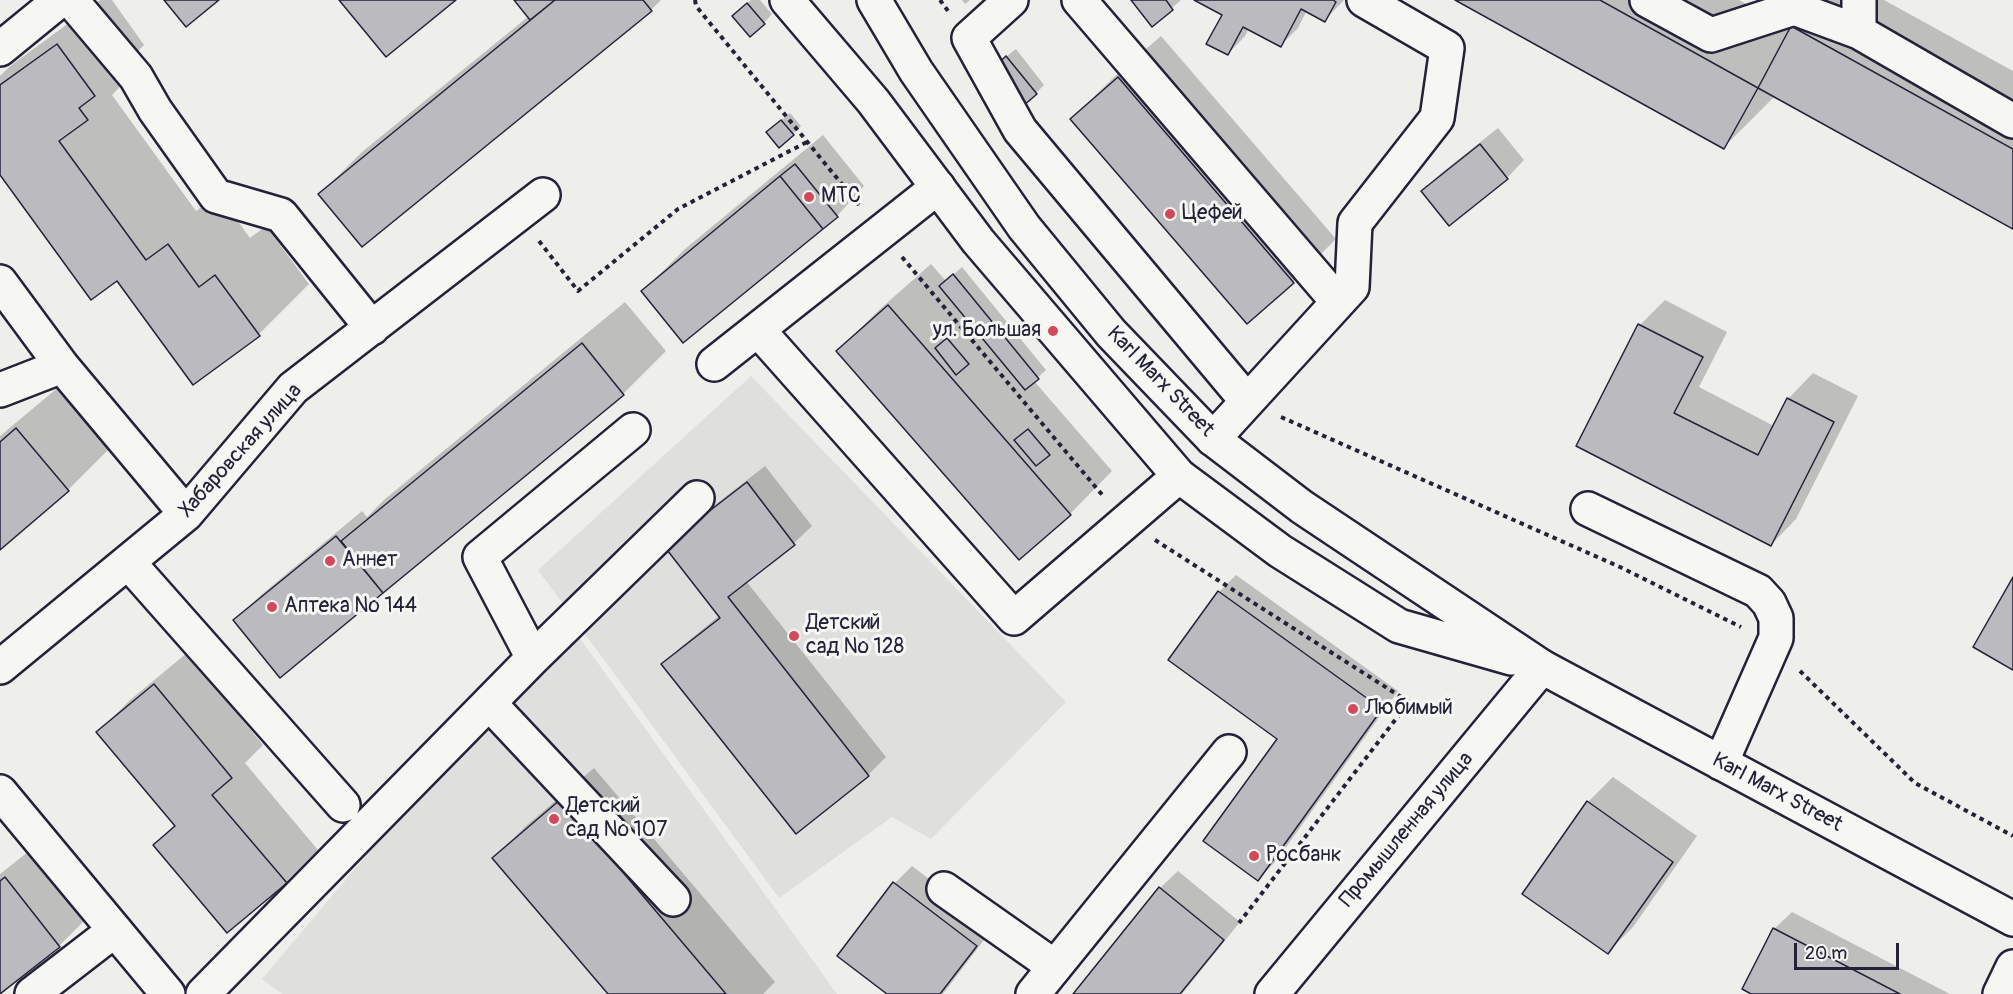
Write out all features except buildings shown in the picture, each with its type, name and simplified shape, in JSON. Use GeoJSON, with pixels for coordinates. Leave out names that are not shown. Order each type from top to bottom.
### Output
{"type":"FeatureCollection","features":[{"type":"Feature","properties":{"kind":"main road"},"geometry":{"type":"LineString","coordinates":[[0,49],[60,0]]}},
{"type":"Feature","properties":{"kind":"main road"},"geometry":{"type":"LineString","coordinates":[[71,0],[136,77],[155,110],[216,196],[281,215],[372,328]]}},
{"type":"Feature","properties":{"kind":"main road"},"geometry":{"type":"LineString","coordinates":[[788,0],[873,101]]}},
{"type":"Feature","properties":{"kind":"main road"},"geometry":{"type":"LineString","coordinates":[[812,0],[873,101]]}},
{"type":"Feature","properties":{"kind":"main road","name":"Karl Marx Street"},"geometry":{"type":"LineString","coordinates":[[874,0],[916,71],[1024,227],[1111,333],[1213,439],[1302,507],[1542,667],[2013,919]]}},
{"type":"Feature","properties":{"kind":"main road"},"geometry":{"type":"LineString","coordinates":[[1011,0],[969,38],[1020,130],[1247,402]]}},
{"type":"Feature","properties":{"kind":"main road"},"geometry":{"type":"LineString","coordinates":[[1079,0],[1338,302]]}},
{"type":"Feature","properties":{"kind":"main road"},"geometry":{"type":"LineString","coordinates":[[1213,439],[1352,286],[1355,223],[1437,118],[1447,48],[1364,0]]}},
{"type":"Feature","properties":{"kind":"main road"},"geometry":{"type":"LineString","coordinates":[[1647,0],[1711,35],[1794,8],[1859,32],[2013,122]]}},
{"type":"Feature","properties":{"kind":"main road"},"geometry":{"type":"LineString","coordinates":[[1859,0],[1859,32]]}},
{"type":"Feature","properties":{"kind":"main road","name":"Karl Marx Street"},"geometry":{"type":"LineString","coordinates":[[873,101],[978,241],[1179,477],[1280,551],[1399,626],[1542,667]]}},
{"type":"Feature","properties":{"kind":"main road"},"geometry":{"type":"LineString","coordinates":[[714,364],[938,187]]}},
{"type":"Feature","properties":{"kind":"main road","name":"Хабаровская улица"},"geometry":{"type":"LineString","coordinates":[[0,667],[186,514],[293,388],[531,205]]}},
{"type":"Feature","properties":{"kind":"main road"},"geometry":{"type":"LineString","coordinates":[[0,282],[62,366],[186,514]]}},
{"type":"Feature","properties":{"kind":"main road"},"geometry":{"type":"LineString","coordinates":[[758,330],[1014,618],[1179,477]]}},
{"type":"Feature","properties":{"kind":"main road"},"geometry":{"type":"LineString","coordinates":[[0,390],[62,366]]}},
{"type":"Feature","properties":{"kind":"main road"},"geometry":{"type":"LineString","coordinates":[[533,658],[480,557],[633,430]]}},
{"type":"Feature","properties":{"kind":"main road"},"geometry":{"type":"LineString","coordinates":[[203,994],[533,658],[697,498]]}},
{"type":"Feature","properties":{"kind":"main road"},"geometry":{"type":"LineString","coordinates":[[1588,509],[1758,591],[1769,603],[1776,618],[1776,638],[1721,763]]}},
{"type":"Feature","properties":{"kind":"main road"},"geometry":{"type":"LineString","coordinates":[[128,562],[343,805]]}},
{"type":"Feature","properties":{"kind":"main road","name":"Промышленная улица"},"geometry":{"type":"LineString","coordinates":[[1272,994],[1542,667]]}},
{"type":"Feature","properties":{"kind":"main road"},"geometry":{"type":"LineString","coordinates":[[489,703],[673,899]]}},
{"type":"Feature","properties":{"kind":"main road"},"geometry":{"type":"LineString","coordinates":[[1033,994],[1228,752]]}},
{"type":"Feature","properties":{"kind":"main road"},"geometry":{"type":"LineString","coordinates":[[0,792],[168,994]]}},
{"type":"Feature","properties":{"kind":"main road"},"geometry":{"type":"LineString","coordinates":[[944,888],[1054,968]]}},
{"type":"Feature","properties":{"kind":"main road"},"geometry":{"type":"LineString","coordinates":[[32,994],[115,930]]}},
{"type":"Feature","properties":{"kind":"main road"},"geometry":{"type":"LineString","coordinates":[[2000,994],[2013,967]]}},
{"type":"Feature","properties":{"kind":"path"},"geometry":{"type":"LineString","coordinates":[[693,0],[881,232],[1125,521],[1409,702],[1239,923]]}},
{"type":"Feature","properties":{"kind":"path"},"geometry":{"type":"LineString","coordinates":[[531,205],[578,291],[678,209],[807,142]]}},
{"type":"Feature","properties":{"kind":"path"},"geometry":{"type":"LineString","coordinates":[[1247,402],[1620,567],[1749,631]]}},
{"type":"Feature","properties":{"kind":"path"},"geometry":{"type":"LineString","coordinates":[[1792,663],[1915,783],[2013,836]]}},
{"type":"Feature","properties":{"kind":"shaded area","name":"Детский сад № 128"},"geometry":{"type":"Polygon","coordinates":[[[751,376],[1066,702],[931,839],[892,817],[779,898],[538,570],[751,376]]]}},
{"type":"Feature","properties":{"kind":"shaded area","name":"Детский сад № 107"},"geometry":{"type":"Polygon","coordinates":[[[566,619],[837,994],[282,994],[262,979],[566,619]]]}},
{"type":"Feature","properties":{"kind":"place","name":"МТС"},"geometry":{"type":"Point","coordinates":[809,197]}},
{"type":"Feature","properties":{"kind":"place","name":"Цефей"},"geometry":{"type":"Point","coordinates":[1170,214]}},
{"type":"Feature","properties":{"kind":"place","name":"ул. Большая"},"geometry":{"type":"Point","coordinates":[1053,331]}},
{"type":"Feature","properties":{"kind":"place","name":"Аннет"},"geometry":{"type":"Point","coordinates":[330,561]}},
{"type":"Feature","properties":{"kind":"place","name":"Аптека № 144"},"geometry":{"type":"Point","coordinates":[272,607]}},
{"type":"Feature","properties":{"kind":"place","name":"Детский сад № 128"},"geometry":{"type":"Point","coordinates":[794,636]}},
{"type":"Feature","properties":{"kind":"place","name":"Любимый"},"geometry":{"type":"Point","coordinates":[1353,709]}},
{"type":"Feature","properties":{"kind":"place","name":"Детский сад № 107"},"geometry":{"type":"Point","coordinates":[554,819]}},
{"type":"Feature","properties":{"kind":"place","name":"Росбанк"},"geometry":{"type":"Point","coordinates":[1254,856]}}]}
